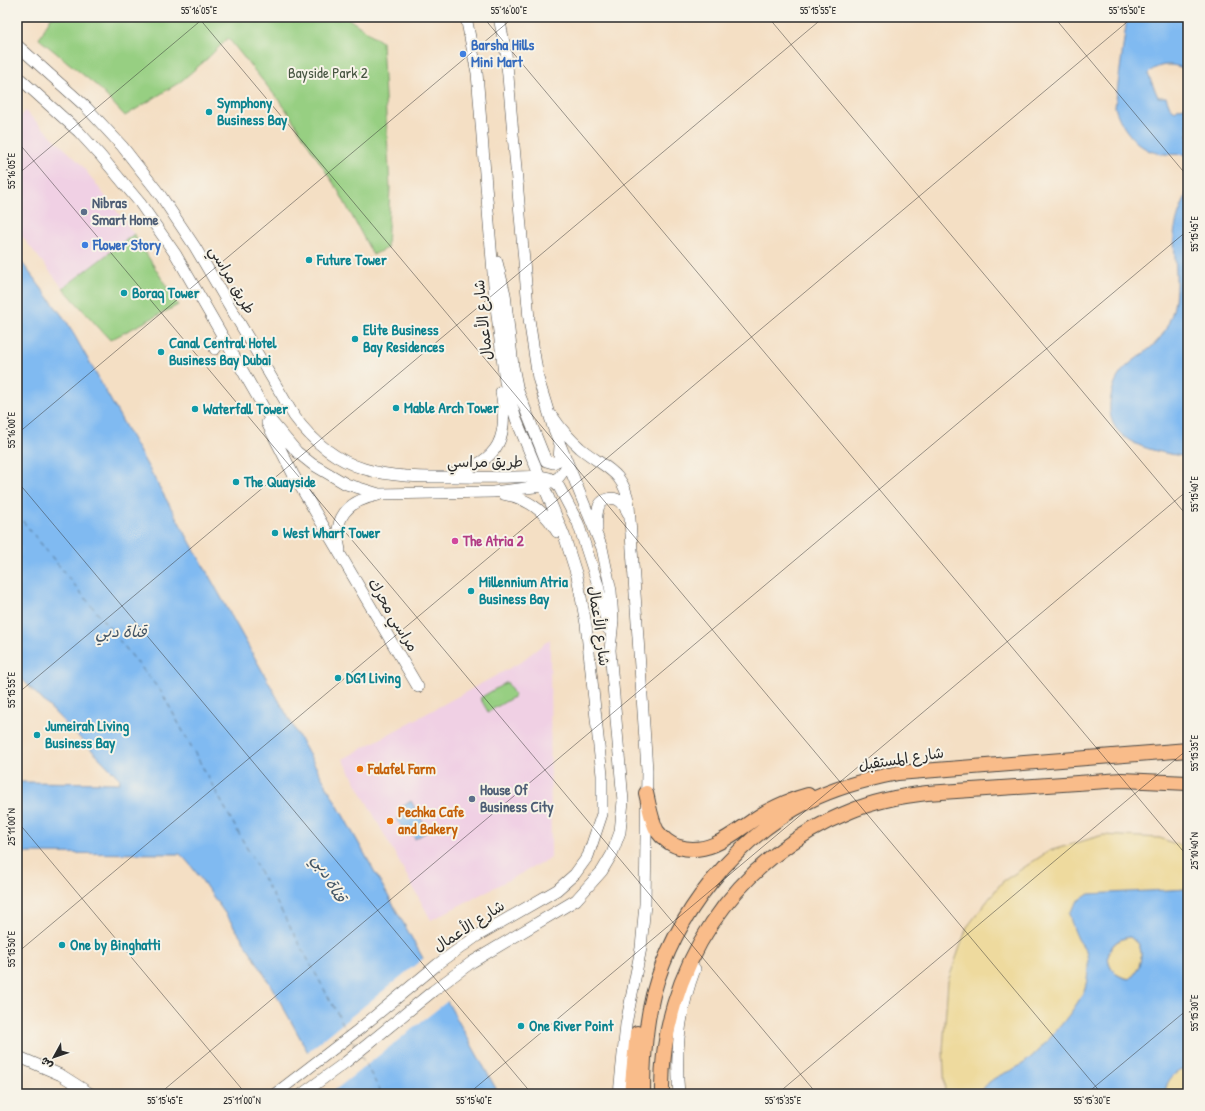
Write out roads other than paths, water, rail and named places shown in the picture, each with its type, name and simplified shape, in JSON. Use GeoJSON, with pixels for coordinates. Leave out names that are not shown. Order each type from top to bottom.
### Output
{"type":"FeatureCollection","features":[{"type":"Feature","properties":{"kind":"main road","name":"شارع المستقبل"},"geometry":{"type":"LineString","coordinates":[[643,1094],[644,1053],[649,1010],[659,977],[674,941],[684,922],[709,886],[738,853],[772,825],[808,801],[830,792],[875,778],[922,770],[1188,750]]}},
{"type":"Feature","properties":{"kind":"main road"},"geometry":{"type":"LineString","coordinates":[[662,1094],[664,1048],[671,1014],[688,965],[712,920],[745,880],[784,847],[828,820],[876,802],[927,793],[1101,781],[1143,780],[1188,783]]}},
{"type":"Feature","properties":{"kind":"main road"},"geometry":{"type":"LineString","coordinates":[[646,793],[658,831],[665,840],[675,846],[702,849],[720,843],[764,814],[785,803],[807,796],[830,792]]}},
{"type":"Feature","properties":{"kind":"main road"},"geometry":{"type":"LineString","coordinates":[[631,1094],[636,1037],[641,1022],[649,1010]]}},
{"type":"Feature","properties":{"kind":"street","name":"شارع الأعمال"},"geometry":{"type":"LineString","coordinates":[[275,1094],[347,1039],[438,964],[477,936],[557,890],[575,874],[588,856],[602,814],[603,791],[586,624],[572,558],[508,395],[503,370],[490,243],[477,73],[466,17]]}},
{"type":"Feature","properties":{"kind":"street","name":"شارع الأعمال"},"geometry":{"type":"LineString","coordinates":[[302,1094],[346,1062],[428,995],[472,962],[576,900],[593,883],[610,859],[620,832],[622,789],[610,650],[613,620],[611,591],[606,562],[543,397],[531,339],[506,52],[499,17]]}},
{"type":"Feature","properties":{"kind":"street","name":"طريق مراسي"},"geometry":{"type":"LineString","coordinates":[[17,45],[64,85],[103,125],[161,196],[195,247],[294,416],[312,438],[333,455],[345,462],[371,472],[398,476],[541,481]]}},
{"type":"Feature","properties":{"kind":"street","name":"طريق مراسي"},"geometry":{"type":"LineString","coordinates":[[17,76],[79,132],[136,197],[176,255],[262,405],[283,438],[312,464],[346,484],[379,494],[492,492],[541,481]]}},
{"type":"Feature","properties":{"kind":"street"},"geometry":{"type":"LineString","coordinates":[[490,243],[505,294],[513,366],[518,391],[544,458],[549,463],[556,462],[560,457],[559,442]]}},
{"type":"Feature","properties":{"kind":"street"},"geometry":{"type":"LineString","coordinates":[[439,477],[469,469],[481,462],[496,448],[503,433],[505,417],[496,360],[495,298]]}},
{"type":"Feature","properties":{"kind":"street"},"geometry":{"type":"LineString","coordinates":[[215,349],[222,334]]}},
{"type":"Feature","properties":{"kind":"street"},"geometry":{"type":"LineString","coordinates":[[543,397],[556,421],[573,442],[617,475],[628,497],[628,514],[645,716],[646,793],[644,925],[637,975],[626,1024],[619,1094]]}},
{"type":"Feature","properties":{"kind":"street","name":"مراسي محرك"},"geometry":{"type":"LineString","coordinates":[[262,405],[278,446],[342,559],[418,687]]}},
{"type":"Feature","properties":{"kind":"street"},"geometry":{"type":"LineString","coordinates":[[541,481],[554,481],[568,465]]}},
{"type":"Feature","properties":{"kind":"street"},"geometry":{"type":"LineString","coordinates":[[554,481],[561,490],[585,544],[598,585],[610,650]]}},
{"type":"Feature","properties":{"kind":"street"},"geometry":{"type":"LineString","coordinates":[[492,492],[518,498],[540,511],[552,523],[572,558]]}},
{"type":"Feature","properties":{"kind":"street","name":"مراسي محرك"},"geometry":{"type":"LineString","coordinates":[[342,559],[337,533],[343,514],[357,501],[379,494]]}},
{"type":"Feature","properties":{"kind":"street"},"geometry":{"type":"LineString","coordinates":[[596,534],[598,510],[602,502],[607,499],[616,499],[624,505],[628,514]]}},
{"type":"Feature","properties":{"kind":"street"},"geometry":{"type":"LineString","coordinates":[[679,1094],[678,1050],[682,1016],[690,983],[712,920]]}},
{"type":"Feature","properties":{"kind":"street"},"geometry":{"type":"LineString","coordinates":[[17,1056],[61,1075],[90,1094]]}},
{"type":"Feature","properties":{"kind":"water"},"geometry":{"type":"Polygon","coordinates":[[[1127,17],[1188,17],[1188,71],[1178,66],[1167,65],[1157,67],[1148,74],[1158,97],[1166,97],[1170,107],[1175,111],[1179,108],[1185,107],[1188,111],[1188,154],[1162,154],[1152,152],[1142,147],[1127,132],[1117,113],[1115,107],[1127,17]]]}},
{"type":"Feature","properties":{"kind":"water"},"geometry":{"type":"Polygon","coordinates":[[[1188,191],[1188,457],[1149,449],[1136,444],[1125,437],[1116,428],[1111,417],[1110,403],[1115,383],[1122,371],[1155,343],[1163,334],[1169,321],[1173,310],[1176,290],[1174,241],[1175,228],[1178,215],[1188,191]]]}},
{"type":"Feature","properties":{"kind":"water","name":"قناة دبي"},"geometry":{"type":"Polygon","coordinates":[[[17,256],[67,322],[499,1094],[330,1094],[289,1018],[245,943],[197,873],[180,854],[17,853],[17,782],[119,783],[120,779],[17,674],[17,256]]]}},
{"type":"Feature","properties":{"kind":"water"},"geometry":{"type":"Polygon","coordinates":[[[411,801],[428,831],[415,839],[408,827],[403,829],[397,819],[404,815],[400,808],[411,801]]]}},
{"type":"Feature","properties":{"kind":"water"},"geometry":{"type":"Polygon","coordinates":[[[1188,889],[1188,1067],[1179,1071],[1169,1080],[1165,1094],[980,1094],[989,1082],[1018,1067],[1031,1057],[1058,1028],[1081,996],[1087,980],[1088,959],[1086,951],[1078,939],[1069,913],[1078,901],[1089,894],[1188,889]],[[1130,937],[1120,940],[1114,944],[1108,958],[1114,972],[1120,976],[1130,979],[1136,972],[1140,962],[1141,953],[1138,943],[1130,937]]]}},
{"type":"Feature","properties":{"kind":"place","name":"Barsha Hills Mini Mart"},"geometry":{"type":"Point","coordinates":[463,54]}},
{"type":"Feature","properties":{"kind":"place","name":"Symphony Business Bay"},"geometry":{"type":"Point","coordinates":[209,112]}},
{"type":"Feature","properties":{"kind":"place","name":"Nibras Smart Home"},"geometry":{"type":"Point","coordinates":[84,212]}},
{"type":"Feature","properties":{"kind":"place","name":"Flower Story"},"geometry":{"type":"Point","coordinates":[85,245]}},
{"type":"Feature","properties":{"kind":"place","name":"Future Tower"},"geometry":{"type":"Point","coordinates":[309,260]}},
{"type":"Feature","properties":{"kind":"place","name":"Boraq Tower"},"geometry":{"type":"Point","coordinates":[124,293]}},
{"type":"Feature","properties":{"kind":"place","name":"Elite Business Bay Residences"},"geometry":{"type":"Point","coordinates":[355,339]}},
{"type":"Feature","properties":{"kind":"place","name":"Canal Central Hotel Business Bay Dubai"},"geometry":{"type":"Point","coordinates":[161,352]}},
{"type":"Feature","properties":{"kind":"place","name":"Mable Arch Tower"},"geometry":{"type":"Point","coordinates":[396,408]}},
{"type":"Feature","properties":{"kind":"place","name":"Waterfall Tower"},"geometry":{"type":"Point","coordinates":[195,409]}},
{"type":"Feature","properties":{"kind":"place","name":"The Quayside"},"geometry":{"type":"Point","coordinates":[236,482]}},
{"type":"Feature","properties":{"kind":"place","name":"West Wharf Tower"},"geometry":{"type":"Point","coordinates":[275,533]}},
{"type":"Feature","properties":{"kind":"place","name":"The Atria 2"},"geometry":{"type":"Point","coordinates":[455,541]}},
{"type":"Feature","properties":{"kind":"place","name":"Millennium Atria Business Bay"},"geometry":{"type":"Point","coordinates":[471,591]}},
{"type":"Feature","properties":{"kind":"place","name":"DG1 Living"},"geometry":{"type":"Point","coordinates":[338,678]}},
{"type":"Feature","properties":{"kind":"place","name":"Jumeirah Living Business Bay"},"geometry":{"type":"Point","coordinates":[37,735]}},
{"type":"Feature","properties":{"kind":"place","name":"Falafel Farm"},"geometry":{"type":"Point","coordinates":[360,769]}},
{"type":"Feature","properties":{"kind":"place","name":"House Of Business City"},"geometry":{"type":"Point","coordinates":[472,799]}},
{"type":"Feature","properties":{"kind":"place","name":"Pechka Cafe and Bakery"},"geometry":{"type":"Point","coordinates":[390,821]}},
{"type":"Feature","properties":{"kind":"place","name":"One by Binghatti"},"geometry":{"type":"Point","coordinates":[62,945]}},
{"type":"Feature","properties":{"kind":"place","name":"One River Point"},"geometry":{"type":"Point","coordinates":[521,1026]}},
{"type":"Feature","properties":{"kind":"park label","name":"Bayside Park 2"},"geometry":{"type":"Point","coordinates":[328,73]}}]}
